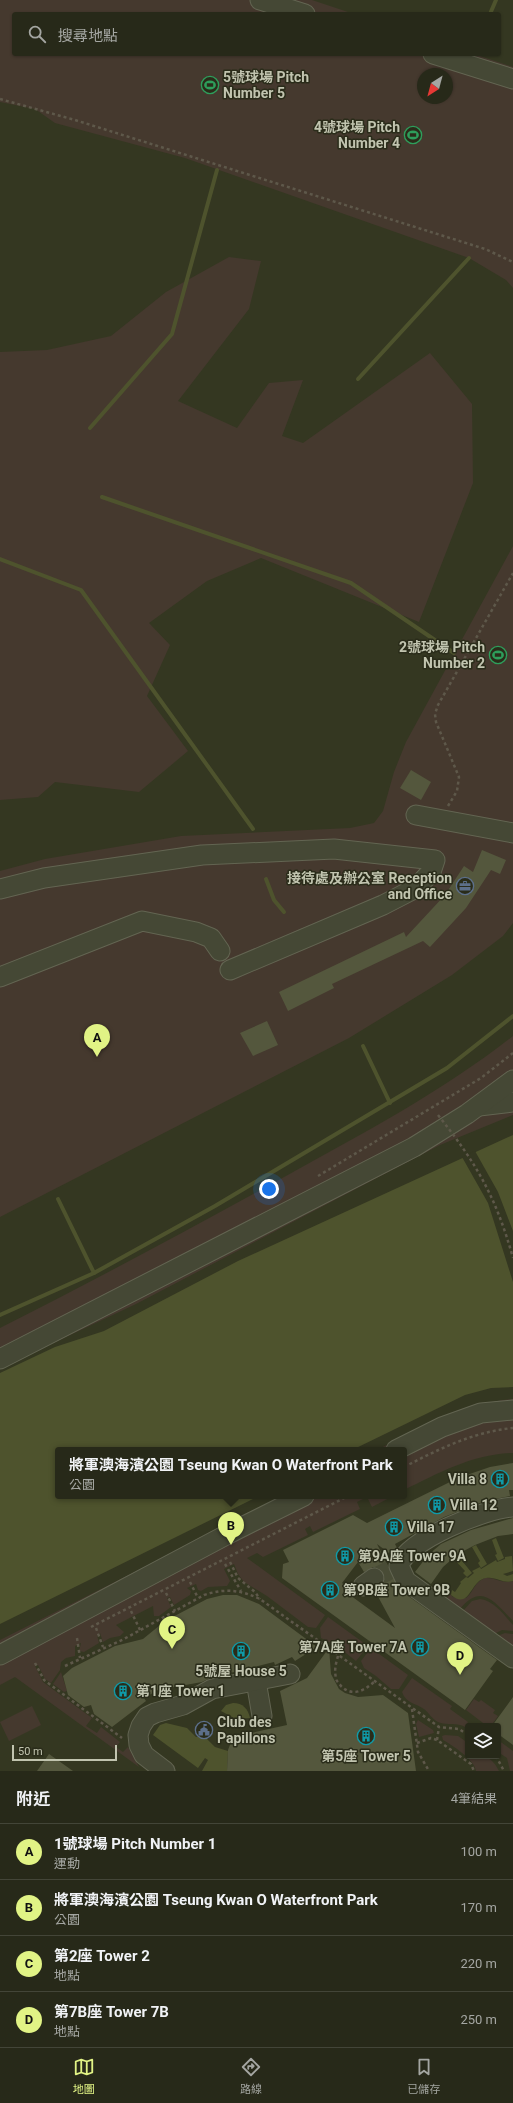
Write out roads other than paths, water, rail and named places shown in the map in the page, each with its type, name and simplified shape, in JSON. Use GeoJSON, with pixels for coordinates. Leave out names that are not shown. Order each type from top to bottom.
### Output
{"type":"FeatureCollection","features":[{"type":"Feature","properties":{"kind":"street"},"geometry":{"type":"LineString","coordinates":[[260,0],[299,12]]}},
{"type":"Feature","properties":{"kind":"street"},"geometry":{"type":"LineString","coordinates":[[439,56],[513,79]]}},
{"type":"Feature","properties":{"kind":"street"},"geometry":{"type":"LineString","coordinates":[[416,815],[513,833]]}},
{"type":"Feature","properties":{"kind":"street"},"geometry":{"type":"LineString","coordinates":[[0,889],[44,878],[202,855],[334,849],[435,860],[431,872],[416,888],[383,905],[230,970]]}},
{"type":"Feature","properties":{"kind":"street"},"geometry":{"type":"LineString","coordinates":[[0,976],[142,922],[196,932],[211,938],[220,950]]}},
{"type":"Feature","properties":{"kind":"street"},"geometry":{"type":"LineString","coordinates":[[0,1359],[414,1147],[479,1106],[513,1080]]}},
{"type":"Feature","properties":{"kind":"street"},"geometry":{"type":"LineString","coordinates":[[479,1106],[513,1102]]}},
{"type":"Feature","properties":{"kind":"street"},"geometry":{"type":"LineString","coordinates":[[402,1447],[442,1427],[481,1413],[513,1410]]}},
{"type":"Feature","properties":{"kind":"street"},"geometry":{"type":"LineString","coordinates":[[0,1655],[228,1534],[298,1499]]}},
{"type":"Feature","properties":{"kind":"street"},"geometry":{"type":"LineString","coordinates":[[513,1507],[486,1511],[450,1527],[410,1548],[382,1575],[406,1580],[513,1658]]}},
{"type":"Feature","properties":{"kind":"street"},"geometry":{"type":"LineString","coordinates":[[165,1771],[144,1755],[139,1745],[138,1735],[141,1726],[147,1717],[155,1713],[183,1705],[212,1689],[290,1674]]}},
{"type":"Feature","properties":{"kind":"street"},"geometry":{"type":"LineString","coordinates":[[256,1681],[262,1716]]}},
{"type":"Feature","properties":{"kind":"waterway"},"geometry":{"type":"LineString","coordinates":[[491,12],[496,0]]}},
{"type":"Feature","properties":{"kind":"waterway"},"geometry":{"type":"LineString","coordinates":[[90,428],[172,334],[217,170]]}},
{"type":"Feature","properties":{"kind":"waterway"},"geometry":{"type":"LineString","coordinates":[[358,379],[469,258]]}},
{"type":"Feature","properties":{"kind":"waterway"},"geometry":{"type":"LineString","coordinates":[[102,497],[351,583],[454,653]]}},
{"type":"Feature","properties":{"kind":"waterway"},"geometry":{"type":"LineString","coordinates":[[0,559],[81,590],[253,829]]}},
{"type":"Feature","properties":{"kind":"waterway"},"geometry":{"type":"LineString","coordinates":[[266,879],[274,900],[284,912]]}},
{"type":"Feature","properties":{"kind":"waterway"},"geometry":{"type":"LineString","coordinates":[[0,1315],[94,1273],[215,1206],[447,1068],[513,1016]]}},
{"type":"Feature","properties":{"kind":"waterway"},"geometry":{"type":"LineString","coordinates":[[363,1046],[390,1103]]}},
{"type":"Feature","properties":{"kind":"waterway"},"geometry":{"type":"LineString","coordinates":[[58,1199],[94,1273]]}},
{"type":"Feature","properties":{"kind":"tunnel"},"geometry":{"type":"LineString","coordinates":[[374,1578],[390,1570]]}},
{"type":"Feature","properties":{"kind":"place","name":"5號球場 Pitch Number 5"},"geometry":{"type":"Point","coordinates":[210,85]}},
{"type":"Feature","properties":{"kind":"place","name":"4號球場 Pitch Number 4"},"geometry":{"type":"Point","coordinates":[413,135]}},
{"type":"Feature","properties":{"kind":"place","name":"2號球場 Pitch Number 2"},"geometry":{"type":"Point","coordinates":[498,655]}},
{"type":"Feature","properties":{"kind":"place","name":"接待處及辦公室 Reception and Office"},"geometry":{"type":"Point","coordinates":[465,886]}},
{"type":"Feature","properties":{"kind":"place","name":"1號球場 Pitch Number 1"},"geometry":{"type":"Point","coordinates":[97,1057]}},
{"type":"Feature","properties":{"kind":"place","name":"Villa 8"},"geometry":{"type":"Point","coordinates":[500,1479]}},
{"type":"Feature","properties":{"kind":"place","name":"Villa 12"},"geometry":{"type":"Point","coordinates":[437,1505]}},
{"type":"Feature","properties":{"kind":"place","name":"Villa 17"},"geometry":{"type":"Point","coordinates":[394,1527]}},
{"type":"Feature","properties":{"kind":"place","name":"將軍澳海濱公園 Tseung Kwan O Waterfront Park"},"geometry":{"type":"Point","coordinates":[231,1545]}},
{"type":"Feature","properties":{"kind":"place","name":"第9A座 Tower 9A"},"geometry":{"type":"Point","coordinates":[345,1556]}},
{"type":"Feature","properties":{"kind":"place","name":"第9B座 Tower 9B"},"geometry":{"type":"Point","coordinates":[330,1590]}},
{"type":"Feature","properties":{"kind":"place","name":"第7A座 Tower 7A"},"geometry":{"type":"Point","coordinates":[420,1647]}},
{"type":"Feature","properties":{"kind":"place","name":"第2座 Tower 2"},"geometry":{"type":"Point","coordinates":[172,1649]}},
{"type":"Feature","properties":{"kind":"place","name":"5號屋 House 5"},"geometry":{"type":"Point","coordinates":[241,1651]}},
{"type":"Feature","properties":{"kind":"place","name":"第7B座 Tower 7B"},"geometry":{"type":"Point","coordinates":[460,1675]}},
{"type":"Feature","properties":{"kind":"place","name":"第1座 Tower 1"},"geometry":{"type":"Point","coordinates":[123,1691]}},
{"type":"Feature","properties":{"kind":"place","name":"Club des Papillons"},"geometry":{"type":"Point","coordinates":[204,1730]}},
{"type":"Feature","properties":{"kind":"place","name":"第5座 Tower 5"},"geometry":{"type":"Point","coordinates":[366,1736]}}]}
